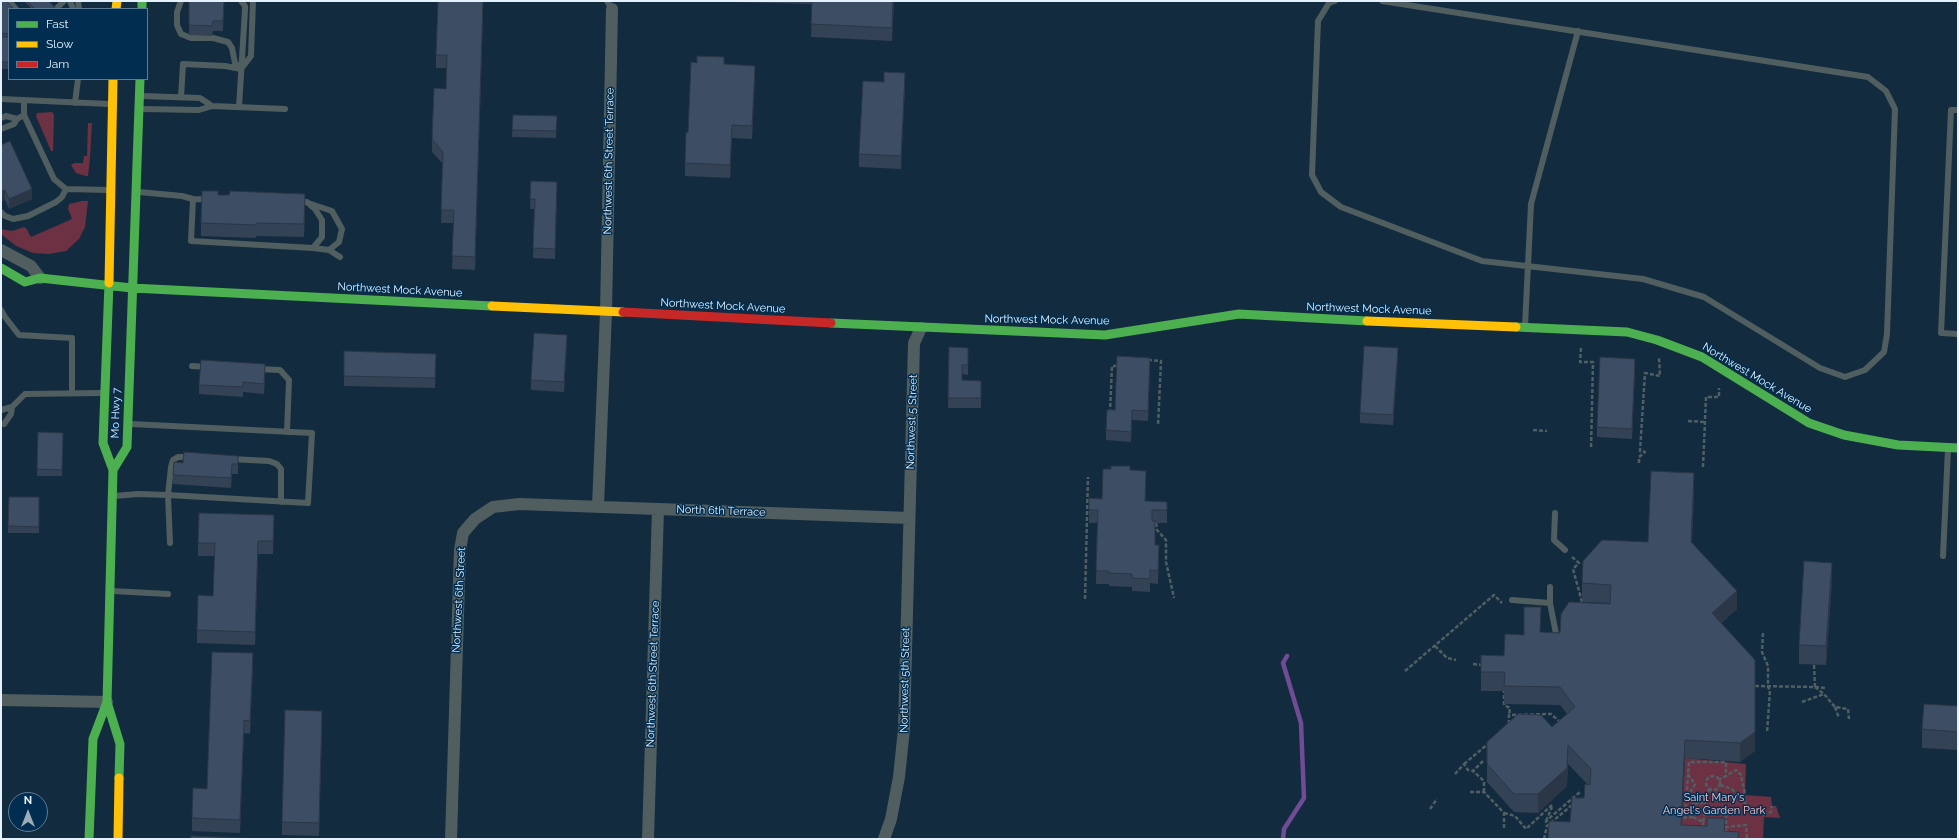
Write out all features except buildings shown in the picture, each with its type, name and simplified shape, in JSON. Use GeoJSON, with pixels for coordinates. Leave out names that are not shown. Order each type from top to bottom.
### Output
{"type":"FeatureCollection","features":[{"type":"Feature","properties":{"kind":"street","name":"Northwest 6th Street Terrace"},"geometry":{"type":"LineString","coordinates":[[606,312],[609,5]]}},
{"type":"Feature","properties":{"kind":"street","name":"Mo Hwy 7"},"geometry":{"type":"LineString","coordinates":[[113,470],[102,443],[114,80]]}},
{"type":"Feature","properties":{"kind":"street","name":"Mo Hwy 7"},"geometry":{"type":"LineString","coordinates":[[113,470],[127,446],[140,80]]}},
{"type":"Feature","properties":{"kind":"street"},"geometry":{"type":"LineString","coordinates":[[1,250],[31,266],[40,278]]}},
{"type":"Feature","properties":{"kind":"street","name":"Northwest Mock Avenue"},"geometry":{"type":"LineString","coordinates":[[1,268],[25,282],[40,278],[108,287],[921,328],[1105,335],[1239,314],[1285,318],[1627,332],[1657,340],[1702,357],[1809,423],[1844,435],[1898,445],[1953,448]]}},
{"type":"Feature","properties":{"kind":"street"},"geometry":{"type":"LineString","coordinates":[[598,506],[606,312]]}},
{"type":"Feature","properties":{"kind":"street","name":"Northwest 5 Street"},"geometry":{"type":"LineString","coordinates":[[910,518],[914,343],[921,328]]}},
{"type":"Feature","properties":{"kind":"street"},"geometry":{"type":"LineString","coordinates":[[113,470],[107,702],[120,744],[118,839]]}},
{"type":"Feature","properties":{"kind":"street","name":"Northwest 6th Street"},"geometry":{"type":"LineString","coordinates":[[451,839],[460,550],[463,534],[475,519],[493,507],[519,504],[598,506]]}},
{"type":"Feature","properties":{"kind":"street","name":"North 6th Terrace"},"geometry":{"type":"LineString","coordinates":[[598,506],[910,518]]}},
{"type":"Feature","properties":{"kind":"street","name":"Northwest 6th Street Terrace"},"geometry":{"type":"LineString","coordinates":[[648,839],[658,509]]}},
{"type":"Feature","properties":{"kind":"street","name":"Northwest 5th Street"},"geometry":{"type":"LineString","coordinates":[[884,839],[891,819],[899,777],[904,729],[910,518]]}},
{"type":"Feature","properties":{"kind":"street"},"geometry":{"type":"LineString","coordinates":[[1,700],[107,702]]}},
{"type":"Feature","properties":{"kind":"street"},"geometry":{"type":"LineString","coordinates":[[89,839],[93,739],[107,702]]}},
{"type":"Feature","properties":{"kind":"lane"},"geometry":{"type":"LineString","coordinates":[[181,1],[177,12],[177,25],[181,34],[191,38],[213,38],[228,42],[241,70]]}},
{"type":"Feature","properties":{"kind":"lane"},"geometry":{"type":"LineString","coordinates":[[239,107],[245,10],[245,6],[240,1]]}},
{"type":"Feature","properties":{"kind":"lane"},"geometry":{"type":"LineString","coordinates":[[241,70],[251,56],[253,1]]}},
{"type":"Feature","properties":{"kind":"lane"},"geometry":{"type":"LineString","coordinates":[[1335,1],[1329,3],[1318,21],[1312,175],[1320,192],[1341,207],[1482,261],[1643,279],[1704,297],[1820,368],[1845,377],[1865,370],[1884,352],[1887,334],[1895,109],[1886,90],[1868,77],[1382,1]]}},
{"type":"Feature","properties":{"kind":"lane"},"geometry":{"type":"LineString","coordinates":[[1525,328],[1531,204],[1578,31]]}},
{"type":"Feature","properties":{"kind":"lane"},"geometry":{"type":"LineString","coordinates":[[181,97],[183,64],[225,66],[241,70]]}},
{"type":"Feature","properties":{"kind":"lane"},"geometry":{"type":"LineString","coordinates":[[76,103],[78,80]]}},
{"type":"Feature","properties":{"kind":"lane"},"geometry":{"type":"LineString","coordinates":[[139,96],[200,98],[212,106]]}},
{"type":"Feature","properties":{"kind":"lane"},"geometry":{"type":"LineString","coordinates":[[1,99],[113,104]]}},
{"type":"Feature","properties":{"kind":"lane"},"geometry":{"type":"LineString","coordinates":[[24,101],[24,115],[54,179],[66,189],[110,190]]}},
{"type":"Feature","properties":{"kind":"lane"},"geometry":{"type":"LineString","coordinates":[[139,109],[199,110],[212,106],[285,109]]}},
{"type":"Feature","properties":{"kind":"lane"},"geometry":{"type":"LineString","coordinates":[[1958,110],[1951,110],[1941,333],[1958,334]]}},
{"type":"Feature","properties":{"kind":"lane"},"geometry":{"type":"LineString","coordinates":[[1,118],[6,116],[17,118],[24,115]]}},
{"type":"Feature","properties":{"kind":"lane"},"geometry":{"type":"LineString","coordinates":[[1,129],[14,124],[17,118]]}},
{"type":"Feature","properties":{"kind":"lane"},"geometry":{"type":"LineString","coordinates":[[1,212],[5,216],[13,219],[28,216],[56,202],[62,197],[66,189]]}},
{"type":"Feature","properties":{"kind":"lane"},"geometry":{"type":"LineString","coordinates":[[136,192],[182,196],[193,199],[307,202],[315,204],[332,211],[342,228],[339,242],[329,250]]}},
{"type":"Feature","properties":{"kind":"lane"},"geometry":{"type":"LineString","coordinates":[[193,199],[191,241],[313,248],[329,250],[340,257]]}},
{"type":"Feature","properties":{"kind":"lane"},"geometry":{"type":"LineString","coordinates":[[307,202],[315,209],[322,220],[322,237],[313,248]]}},
{"type":"Feature","properties":{"kind":"lane"},"geometry":{"type":"LineString","coordinates":[[1,310],[3,319],[19,334],[72,338],[72,392]]}},
{"type":"Feature","properties":{"kind":"lane"},"geometry":{"type":"LineString","coordinates":[[192,366],[216,367]]}},
{"type":"Feature","properties":{"kind":"lane"},"geometry":{"type":"LineString","coordinates":[[248,369],[280,370],[289,380],[287,432]]}},
{"type":"Feature","properties":{"kind":"lane"},"geometry":{"type":"LineString","coordinates":[[1,410],[12,407],[25,394],[72,392],[104,393]]}},
{"type":"Feature","properties":{"kind":"lane"},"geometry":{"type":"LineString","coordinates":[[4,424],[11,414],[12,407]]}},
{"type":"Feature","properties":{"kind":"lane"},"geometry":{"type":"LineString","coordinates":[[113,496],[138,494],[168,495],[308,504],[312,433],[128,424]]}},
{"type":"Feature","properties":{"kind":"lane"},"geometry":{"type":"LineString","coordinates":[[1943,556],[1953,448]]}},
{"type":"Feature","properties":{"kind":"lane"},"geometry":{"type":"LineString","coordinates":[[170,543],[168,495],[173,460],[178,457],[202,458]]}},
{"type":"Feature","properties":{"kind":"lane"},"geometry":{"type":"LineString","coordinates":[[224,459],[269,461],[277,464],[282,469],[281,502]]}},
{"type":"Feature","properties":{"kind":"lane"},"geometry":{"type":"LineString","coordinates":[[1554,513],[1554,540],[1565,550]]}},
{"type":"Feature","properties":{"kind":"lane"},"geometry":{"type":"LineString","coordinates":[[1550,588],[1550,603],[1557,637],[1557,649]]}},
{"type":"Feature","properties":{"kind":"lane"},"geometry":{"type":"LineString","coordinates":[[110,590],[168,594]]}},
{"type":"Feature","properties":{"kind":"lane"},"geometry":{"type":"LineString","coordinates":[[1512,600],[1550,603]]}},
{"type":"Feature","properties":{"kind":"path"},"geometry":{"type":"LineString","coordinates":[[1581,348],[1580,362],[1593,362],[1591,449]]}},
{"type":"Feature","properties":{"kind":"path"},"geometry":{"type":"LineString","coordinates":[[1639,463],[1639,457],[1645,452],[1640,451],[1645,373],[1660,376],[1659,358]]}},
{"type":"Feature","properties":{"kind":"path"},"geometry":{"type":"LineString","coordinates":[[1141,360],[1161,361],[1158,426]]}},
{"type":"Feature","properties":{"kind":"path"},"geometry":{"type":"LineString","coordinates":[[1110,418],[1112,366],[1126,366]]}},
{"type":"Feature","properties":{"kind":"path"},"geometry":{"type":"LineString","coordinates":[[1703,467],[1706,397],[1719,398],[1719,388]]}},
{"type":"Feature","properties":{"kind":"path"},"geometry":{"type":"LineString","coordinates":[[1688,422],[1705,422]]}},
{"type":"Feature","properties":{"kind":"path"},"geometry":{"type":"LineString","coordinates":[[1533,430],[1547,431]]}},
{"type":"Feature","properties":{"kind":"path"},"geometry":{"type":"LineString","coordinates":[[1085,599],[1088,478]]}},
{"type":"Feature","properties":{"kind":"path"},"geometry":{"type":"LineString","coordinates":[[1156,523],[1157,530],[1166,540],[1166,562],[1174,598]]}},
{"type":"Feature","properties":{"kind":"path"},"geometry":{"type":"LineString","coordinates":[[1565,550],[1579,563],[1573,569],[1582,602]]}},
{"type":"Feature","properties":{"kind":"path"},"geometry":{"type":"LineString","coordinates":[[1405,671],[1494,595],[1504,605]]}},
{"type":"Feature","properties":{"kind":"path"},"geometry":{"type":"LineString","coordinates":[[1763,633],[1762,652],[1768,666],[1768,687],[1770,690],[1767,733]]}},
{"type":"Feature","properties":{"kind":"path"},"geometry":{"type":"LineString","coordinates":[[1435,646],[1447,658],[1456,660]]}},
{"type":"Feature","properties":{"kind":"path"},"geometry":{"type":"LineString","coordinates":[[1473,664],[1488,666]]}},
{"type":"Feature","properties":{"kind":"path"},"geometry":{"type":"LineString","coordinates":[[1814,664],[1815,687],[1824,694],[1835,707],[1839,718]]}},
{"type":"Feature","properties":{"kind":"path"},"geometry":{"type":"LineString","coordinates":[[1504,684],[1504,705],[1510,708],[1509,726]]}},
{"type":"Feature","properties":{"kind":"path"},"geometry":{"type":"LineString","coordinates":[[1755,686],[1825,688]]}},
{"type":"Feature","properties":{"kind":"path"},"geometry":{"type":"LineString","coordinates":[[1802,702],[1824,694]]}},
{"type":"Feature","properties":{"kind":"path"},"geometry":{"type":"LineString","coordinates":[[1835,707],[1848,709],[1849,719]]}},
{"type":"Feature","properties":{"kind":"path"},"geometry":{"type":"LineString","coordinates":[[1510,715],[1551,714],[1562,724]]}},
{"type":"Feature","properties":{"kind":"path"},"geometry":{"type":"LineString","coordinates":[[1455,774],[1464,764],[1491,741]]}},
{"type":"Feature","properties":{"kind":"path"},"geometry":{"type":"LineString","coordinates":[[1473,771],[1484,760]]}},
{"type":"Feature","properties":{"kind":"path"},"geometry":{"type":"LineString","coordinates":[[1704,822],[1693,817],[1685,818],[1689,762],[1726,762],[1726,774]]}},
{"type":"Feature","properties":{"kind":"path"},"geometry":{"type":"LineString","coordinates":[[1464,764],[1468,770],[1473,771],[1484,781],[1484,792],[1504,813],[1515,816],[1526,829],[1553,804],[1546,821],[1547,826],[1544,839]]}},
{"type":"Feature","properties":{"kind":"path"},"geometry":{"type":"LineString","coordinates":[[1694,805],[1697,802],[1702,803],[1705,800],[1726,801],[1745,794],[1741,775],[1736,770],[1726,774],[1719,780]]}},
{"type":"Feature","properties":{"kind":"path"},"geometry":{"type":"LineString","coordinates":[[1688,774],[1695,784],[1690,793],[1694,805],[1693,817]]}},
{"type":"Feature","properties":{"kind":"path"},"geometry":{"type":"LineString","coordinates":[[1714,777],[1719,780],[1720,785],[1716,790],[1710,789],[1706,785],[1708,779],[1714,777]]}},
{"type":"Feature","properties":{"kind":"path"},"geometry":{"type":"LineString","coordinates":[[1720,785],[1730,788],[1750,808],[1763,815],[1771,812],[1772,806]]}},
{"type":"Feature","properties":{"kind":"path"},"geometry":{"type":"LineString","coordinates":[[1704,830],[1705,800],[1710,789]]}},
{"type":"Feature","properties":{"kind":"path"},"geometry":{"type":"LineString","coordinates":[[1470,792],[1484,792]]}},
{"type":"Feature","properties":{"kind":"path"},"geometry":{"type":"LineString","coordinates":[[1546,821],[1580,792]]}},
{"type":"Feature","properties":{"kind":"path"},"geometry":{"type":"LineString","coordinates":[[1430,809],[1437,799]]}},
{"type":"Feature","properties":{"kind":"path"},"geometry":{"type":"LineString","coordinates":[[1547,826],[1578,801]]}},
{"type":"Feature","properties":{"kind":"path"},"geometry":{"type":"LineString","coordinates":[[1705,812],[1726,811],[1726,839]]}},
{"type":"Feature","properties":{"kind":"path"},"geometry":{"type":"LineString","coordinates":[[1504,813],[1504,830]]}},
{"type":"Feature","properties":{"kind":"path"},"geometry":{"type":"LineString","coordinates":[[1726,826],[1746,825],[1746,839]]}},
{"type":"Feature","properties":{"kind":"path"},"geometry":{"type":"LineString","coordinates":[[1696,829],[1710,830]]}},
{"type":"Feature","properties":{"kind":"path"},"geometry":{"type":"LineString","coordinates":[[1718,832],[1726,832]]}},
{"type":"Feature","properties":{"kind":"green space"},"geometry":{"type":"Polygon","coordinates":[[[52,112],[54,115],[53,151],[51,151],[36,116],[37,113],[52,112]]]}},
{"type":"Feature","properties":{"kind":"green space"},"geometry":{"type":"Polygon","coordinates":[[[88,123],[92,123],[88,176],[86,176],[76,173],[71,165],[74,163],[83,163],[84,156],[87,156],[88,123]]]}},
{"type":"Feature","properties":{"kind":"green space"},"geometry":{"type":"Polygon","coordinates":[[[88,201],[85,227],[79,239],[66,251],[49,254],[33,253],[16,246],[1,234],[1,229],[12,231],[24,227],[31,237],[72,219],[68,209],[69,204],[88,201]]]}},
{"type":"Feature","properties":{"kind":"green space","name":"Saint Mary's Angel's Garden Park"},"geometry":{"type":"Polygon","coordinates":[[[1685,758],[1746,764],[1745,795],[1771,797],[1772,806],[1776,806],[1780,818],[1764,817],[1763,839],[1681,839],[1685,758]]]}},
{"type":"Feature","properties":{"kind":"waterway"},"geometry":{"type":"LineString","coordinates":[[1283,839],[1284,829],[1304,798],[1301,723],[1283,663],[1287,656]]}},
{"type":"Feature","properties":{"kind":"traffic: fast"},"geometry":{"type":"LineString","coordinates":[[142,1],[142,8]]}},
{"type":"Feature","properties":{"kind":"traffic: fast"},"geometry":{"type":"LineString","coordinates":[[113,470],[127,447],[140,80]]}},
{"type":"Feature","properties":{"kind":"traffic: fast"},"geometry":{"type":"LineString","coordinates":[[1,268],[25,282],[40,278],[132,288],[492,306]]}},
{"type":"Feature","properties":{"kind":"traffic: fast"},"geometry":{"type":"LineString","coordinates":[[109,283],[103,443],[113,470],[107,702],[120,744],[119,778]]}},
{"type":"Feature","properties":{"kind":"traffic: fast"},"geometry":{"type":"LineString","coordinates":[[831,323],[1105,335],[1239,314],[1367,321]]}},
{"type":"Feature","properties":{"kind":"traffic: fast"},"geometry":{"type":"LineString","coordinates":[[1516,327],[1627,332],[1657,340],[1702,357],[1809,423],[1844,435],[1898,445],[1958,448]]}},
{"type":"Feature","properties":{"kind":"traffic: fast"},"geometry":{"type":"LineString","coordinates":[[89,839],[93,739],[107,702]]}},
{"type":"Feature","properties":{"kind":"traffic: slow"},"geometry":{"type":"LineString","coordinates":[[116,8],[117,1]]}},
{"type":"Feature","properties":{"kind":"traffic: slow"},"geometry":{"type":"LineString","coordinates":[[109,283],[113,80]]}},
{"type":"Feature","properties":{"kind":"traffic: slow"},"geometry":{"type":"LineString","coordinates":[[492,306],[623,312]]}},
{"type":"Feature","properties":{"kind":"traffic: slow"},"geometry":{"type":"LineString","coordinates":[[1367,321],[1516,327]]}},
{"type":"Feature","properties":{"kind":"traffic: slow"},"geometry":{"type":"LineString","coordinates":[[118,839],[119,778]]}},
{"type":"Feature","properties":{"kind":"traffic: jam"},"geometry":{"type":"LineString","coordinates":[[623,312],[831,323]]}}]}
